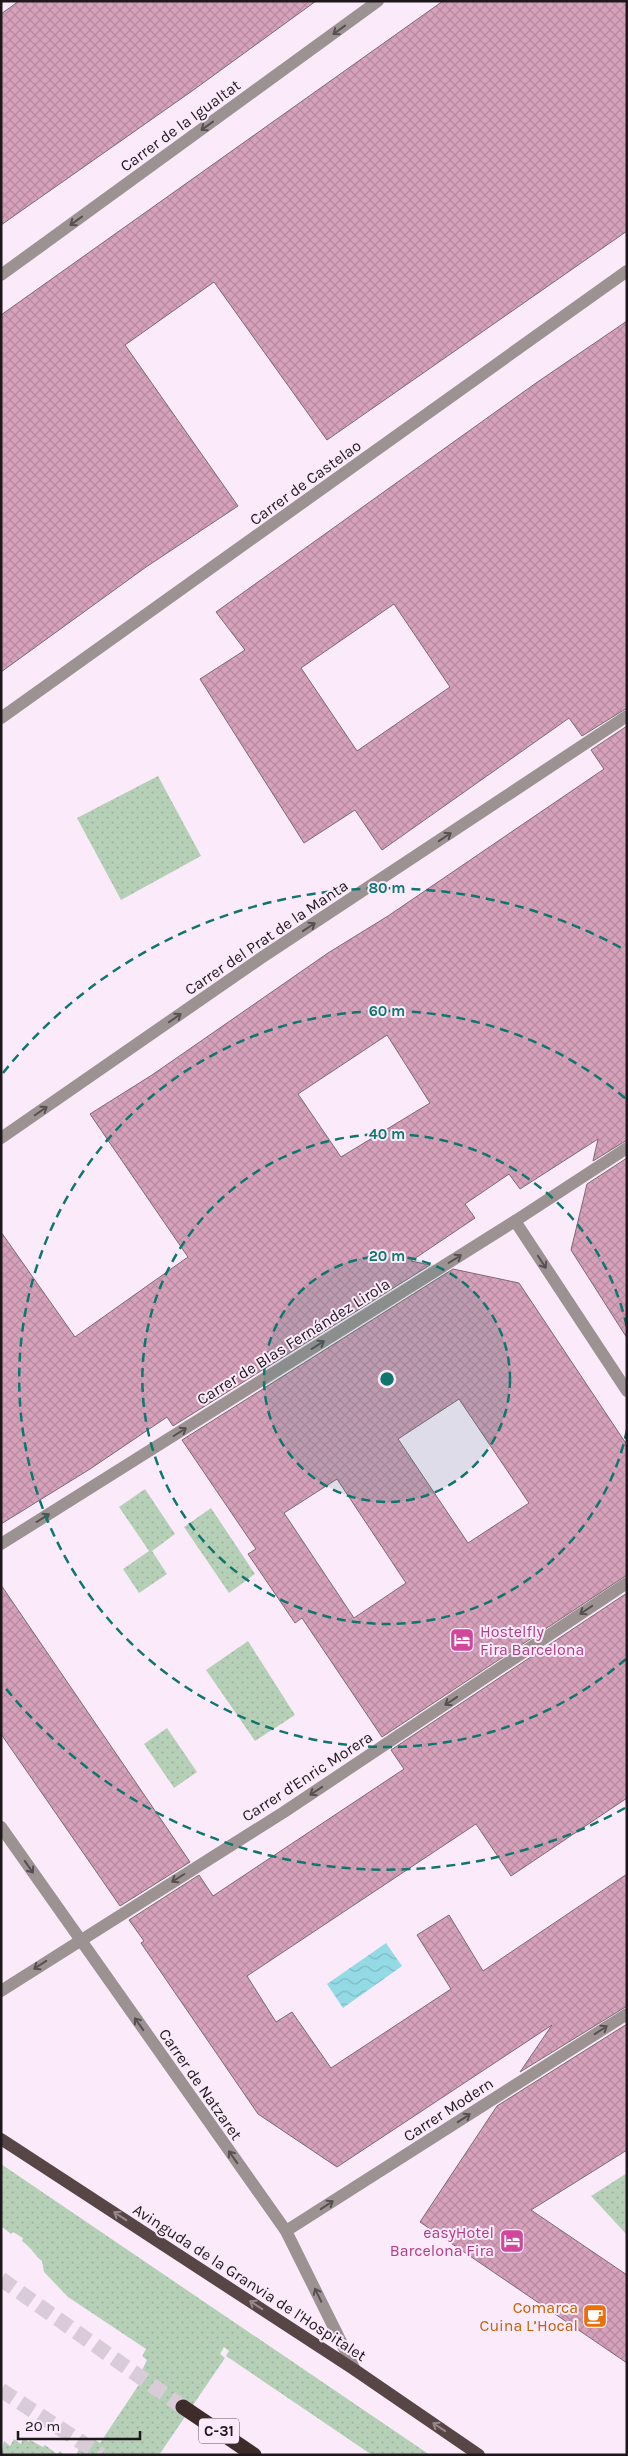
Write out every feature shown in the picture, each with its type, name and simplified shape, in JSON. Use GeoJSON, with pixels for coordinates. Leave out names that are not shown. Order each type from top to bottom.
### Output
{"type":"FeatureCollection","features":[{"type":"Feature","properties":{"kind":"highway","name":"C-31"},"geometry":{"type":"LineString","coordinates":[[183,2407],[254,2455]]}},
{"type":"Feature","properties":{"kind":"main road","name":"Avinguda de la Granvia de l'Hospitalet"},"geometry":{"type":"LineString","coordinates":[[1,2139],[355,2370],[479,2455]]}},
{"type":"Feature","properties":{"kind":"street","name":"Carrer de la Igualtat"},"geometry":{"type":"LineString","coordinates":[[1,276],[378,1]]}},
{"type":"Feature","properties":{"kind":"street","name":"Carrer de Castelao"},"geometry":{"type":"LineString","coordinates":[[1,718],[627,271]]}},
{"type":"Feature","properties":{"kind":"street","name":"Carrer del Prat de la Manta"},"geometry":{"type":"LineString","coordinates":[[1,1138],[261,958],[627,716]]}},
{"type":"Feature","properties":{"kind":"street","name":"Carrer de Blas Fernández Lirola"},"geometry":{"type":"LineString","coordinates":[[1,1544],[515,1221],[627,1148]]}},
{"type":"Feature","properties":{"kind":"street"},"geometry":{"type":"LineString","coordinates":[[515,1221],[627,1391]]}},
{"type":"Feature","properties":{"kind":"street","name":"Carrer d'Enric Morera"},"geometry":{"type":"LineString","coordinates":[[1,1991],[284,1812],[627,1584]]}},
{"type":"Feature","properties":{"kind":"street","name":"Carrer de Natzaret"},"geometry":{"type":"LineString","coordinates":[[1,1827],[286,2231],[355,2370]]}},
{"type":"Feature","properties":{"kind":"street","name":"Carrer Modern"},"geometry":{"type":"LineString","coordinates":[[286,2231],[627,2014]]}},
{"type":"Feature","properties":{"kind":"green space"},"geometry":{"type":"Polygon","coordinates":[[[158,776],[201,856],[121,900],[77,818],[158,776]]]}},
{"type":"Feature","properties":{"kind":"green space"},"geometry":{"type":"Polygon","coordinates":[[[145,1489],[175,1534],[152,1551],[167,1574],[139,1593],[123,1569],[149,1551],[119,1507],[145,1489]]]}},
{"type":"Feature","properties":{"kind":"green space"},"geometry":{"type":"Polygon","coordinates":[[[211,1508],[255,1574],[229,1593],[184,1527],[211,1508]]]}},
{"type":"Feature","properties":{"kind":"green space"},"geometry":{"type":"Polygon","coordinates":[[[248,1641],[295,1715],[255,1741],[206,1670],[248,1641]]]}},
{"type":"Feature","properties":{"kind":"green space"},"geometry":{"type":"Polygon","coordinates":[[[167,1728],[197,1772],[174,1788],[144,1744],[167,1728]]]}},
{"type":"Feature","properties":{"kind":"green space"},"geometry":{"type":"Polygon","coordinates":[[[1,2164],[430,2455],[372,2455],[226,2356],[229,2351],[224,2347],[220,2354],[225,2358],[159,2455],[76,2455],[80,2447],[87,2451],[94,2439],[100,2443],[146,2374],[141,2372],[147,2360],[142,2356],[146,2349],[68,2297],[44,2272],[42,2261],[22,2241],[23,2238],[13,2232],[11,2234],[1,2226],[1,2164]]]}},
{"type":"Feature","properties":{"kind":"green space"},"geometry":{"type":"Polygon","coordinates":[[[627,2173],[627,2235],[591,2196],[627,2173]]]}},
{"type":"Feature","properties":{"kind":"green space"},"geometry":{"type":"Polygon","coordinates":[[[23,2438],[43,2447],[45,2445],[57,2454],[60,2451],[64,2455],[1,2455],[4,2441],[10,2446],[14,2439],[21,2444],[23,2438]]]}},
{"type":"Feature","properties":{"kind":"water"},"geometry":{"type":"Polygon","coordinates":[[[386,1943],[402,1966],[343,2008],[327,1984],[386,1943]]]}},
{"type":"Feature","properties":{"kind":"building"},"geometry":{"type":"Polygon","coordinates":[[[19,1],[316,1],[1,225],[1,14],[19,1]]]}},
{"type":"Feature","properties":{"kind":"building"},"geometry":{"type":"Polygon","coordinates":[[[443,1],[627,1],[627,231],[327,440],[214,282],[125,345],[238,506],[146,567],[1,672],[1,315],[443,1]]]}},
{"type":"Feature","properties":{"kind":"building"},"geometry":{"type":"Polygon","coordinates":[[[627,321],[627,708],[582,736],[569,718],[382,850],[355,810],[304,843],[200,679],[245,650],[216,612],[536,383],[627,321]],[[394,604],[301,668],[357,751],[450,687],[394,604]]]}},
{"type":"Feature","properties":{"kind":"building"},"geometry":{"type":"Polygon","coordinates":[[[627,726],[627,1140],[593,1161],[598,1139],[520,1189],[509,1174],[465,1204],[475,1218],[411,1261],[430,1265],[173,1426],[167,1417],[90,1469],[1,1524],[1,1232],[75,1337],[188,1257],[90,1114],[152,1075],[328,953],[388,916],[604,769],[591,750],[627,726]],[[387,1035],[298,1094],[341,1157],[430,1103],[387,1035]]]}},
{"type":"Feature","properties":{"kind":"building"},"geometry":{"type":"Polygon","coordinates":[[[627,1158],[627,1338],[571,1250],[587,1184],[627,1158]]]}},
{"type":"Feature","properties":{"kind":"building"},"geometry":{"type":"Polygon","coordinates":[[[453,1269],[519,1283],[627,1445],[627,1575],[382,1737],[302,1618],[295,1623],[248,1554],[256,1549],[182,1440],[453,1269]],[[459,1399],[398,1439],[468,1543],[529,1503],[459,1399]],[[337,1479],[284,1513],[354,1618],[406,1583],[337,1479]]]}},
{"type":"Feature","properties":{"kind":"building"},"geometry":{"type":"Polygon","coordinates":[[[1,1585],[190,1862],[120,1906],[1,1734],[1,1585]]]}},
{"type":"Feature","properties":{"kind":"building"},"geometry":{"type":"Polygon","coordinates":[[[627,1593],[627,1798],[511,1876],[476,1824],[247,1976],[276,2022],[292,2012],[331,2068],[451,1989],[417,1935],[449,1915],[483,1971],[627,1874],[627,2006],[520,2072],[552,2025],[337,2167],[258,2114],[141,1943],[144,1941],[129,1920],[199,1875],[213,1896],[404,1769],[391,1750],[627,1593]]]}},
{"type":"Feature","properties":{"kind":"building","name":"easyHotel Barcelona Fira"},"geometry":{"type":"Polygon","coordinates":[[[627,2024],[627,2150],[531,2210],[627,2275],[627,2363],[420,2222],[497,2106],[627,2024]]]}},
{"type":"Feature","properties":{"kind":"tunnel"},"geometry":{"type":"LineString","coordinates":[[1,2279],[183,2407]]}},
{"type":"Feature","properties":{"kind":"tunnel"},"geometry":{"type":"LineString","coordinates":[[1,2390],[101,2455]]}},
{"type":"Feature","properties":{"kind":"place","name":"Hostelfly Fira Barcelona"},"geometry":{"type":"Point","coordinates":[462,1640]}},
{"type":"Feature","properties":{"kind":"place","name":"easyHotel Barcelona Fira"},"geometry":{"type":"Point","coordinates":[512,2241]}},
{"type":"Feature","properties":{"kind":"place","name":"Comarca Cuina L’Hocal"},"geometry":{"type":"Point","coordinates":[595,2316]}}]}
